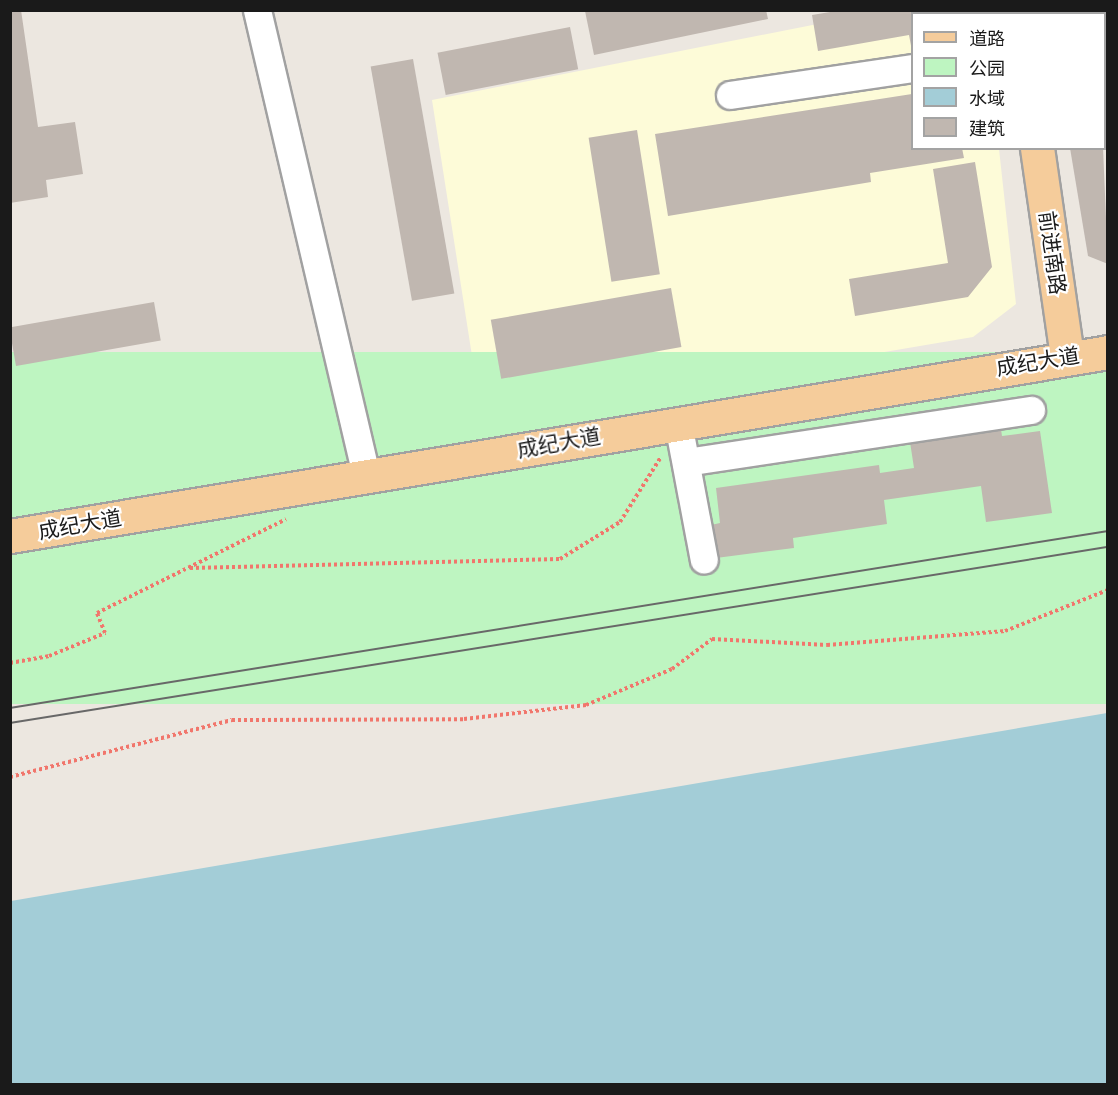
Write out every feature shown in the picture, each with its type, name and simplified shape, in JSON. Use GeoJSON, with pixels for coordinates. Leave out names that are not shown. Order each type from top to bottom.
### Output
{"type":"FeatureCollection","features":[{"type":"Feature","properties":{"kind":"main road","name":"前进南路"},"geometry":{"type":"LineString","coordinates":[[1037,150],[1067,357]]}},
{"type":"Feature","properties":{"kind":"main road","name":"成纪大道"},"geometry":{"type":"LineString","coordinates":[[10,536],[1107,352]]}},
{"type":"Feature","properties":{"kind":"street"},"geometry":{"type":"LineString","coordinates":[[257,10],[366,476]]}},
{"type":"Feature","properties":{"kind":"street"},"geometry":{"type":"LineString","coordinates":[[730,95],[911,68]]}},
{"type":"Feature","properties":{"kind":"street"},"geometry":{"type":"LineString","coordinates":[[686,462],[1031,410]]}},
{"type":"Feature","properties":{"kind":"street"},"geometry":{"type":"LineString","coordinates":[[678,423],[704,560]]}},
{"type":"Feature","properties":{"kind":"path"},"geometry":{"type":"LineString","coordinates":[[190,568],[560,559],[620,522],[678,423]]}},
{"type":"Feature","properties":{"kind":"path"},"geometry":{"type":"LineString","coordinates":[[10,663],[49,656],[105,633],[97,613],[290,516]]}},
{"type":"Feature","properties":{"kind":"path"},"geometry":{"type":"LineString","coordinates":[[10,777],[232,720],[464,719],[586,705],[672,669],[712,639],[827,645],[1005,631],[1107,590]]}},
{"type":"Feature","properties":{"kind":"shaded area"},"geometry":{"type":"Polygon","coordinates":[[[883,11],[983,11],[911,12],[911,150],[999,150],[1016,304],[973,337],[482,420],[432,100],[883,11]]]}},
{"type":"Feature","properties":{"kind":"green space"},"geometry":{"type":"Polygon","coordinates":[[[10,352],[1107,352],[1107,704],[10,704],[10,352]]]}},
{"type":"Feature","properties":{"kind":"water"},"geometry":{"type":"Polygon","coordinates":[[[1107,713],[1107,1084],[11,1084],[11,901],[1107,713]]]}},
{"type":"Feature","properties":{"kind":"building"},"geometry":{"type":"Polygon","coordinates":[[[10,10],[21,10],[38,127],[75,122],[83,174],[46,180],[48,197],[10,203],[10,10]]]}},
{"type":"Feature","properties":{"kind":"building"},"geometry":{"type":"Polygon","coordinates":[[[766,10],[768,19],[594,55],[585,11],[766,10]]]}},
{"type":"Feature","properties":{"kind":"building"},"geometry":{"type":"Polygon","coordinates":[[[842,10],[945,10],[945,12],[911,12],[911,46],[909,35],[818,51],[812,15],[842,10]]]}},
{"type":"Feature","properties":{"kind":"building"},"geometry":{"type":"Polygon","coordinates":[[[1106,13],[1108,13],[1108,56],[1106,56],[1106,13]]]}},
{"type":"Feature","properties":{"kind":"building"},"geometry":{"type":"Polygon","coordinates":[[[570,27],[578,69],[446,95],[437,53],[570,27]]]}},
{"type":"Feature","properties":{"kind":"building"},"geometry":{"type":"Polygon","coordinates":[[[413,59],[454,293],[412,301],[371,66],[413,59]]]}},
{"type":"Feature","properties":{"kind":"building"},"geometry":{"type":"Polygon","coordinates":[[[911,94],[911,150],[962,150],[964,158],[870,173],[871,182],[668,216],[655,134],[911,94]]]}},
{"type":"Feature","properties":{"kind":"building"},"geometry":{"type":"Polygon","coordinates":[[[637,130],[660,274],[611,282],[589,138],[637,130]]]}},
{"type":"Feature","properties":{"kind":"building"},"geometry":{"type":"Polygon","coordinates":[[[1070,150],[1103,150],[1108,264],[1088,256],[1070,150]]]}},
{"type":"Feature","properties":{"kind":"building"},"geometry":{"type":"Polygon","coordinates":[[[975,162],[992,267],[968,297],[855,316],[849,279],[948,263],[933,169],[975,162]]]}},
{"type":"Feature","properties":{"kind":"building"},"geometry":{"type":"Polygon","coordinates":[[[671,288],[681,347],[501,379],[491,320],[671,288]]]}},
{"type":"Feature","properties":{"kind":"building"},"geometry":{"type":"Polygon","coordinates":[[[154,302],[161,340],[16,366],[10,327],[154,302]]]}},
{"type":"Feature","properties":{"kind":"building"},"geometry":{"type":"Polygon","coordinates":[[[1001,429],[1002,436],[1040,431],[1052,513],[986,522],[981,486],[884,500],[887,524],[793,538],[794,548],[716,558],[711,525],[720,523],[716,488],[879,465],[880,473],[914,468],[910,442],[1001,429]]]}},
{"type":"Feature","properties":{"kind":"tram line"},"geometry":{"type":"LineString","coordinates":[[10,708],[1108,531]]}},
{"type":"Feature","properties":{"kind":"tram line"},"geometry":{"type":"LineString","coordinates":[[10,723],[1108,547]]}}]}
